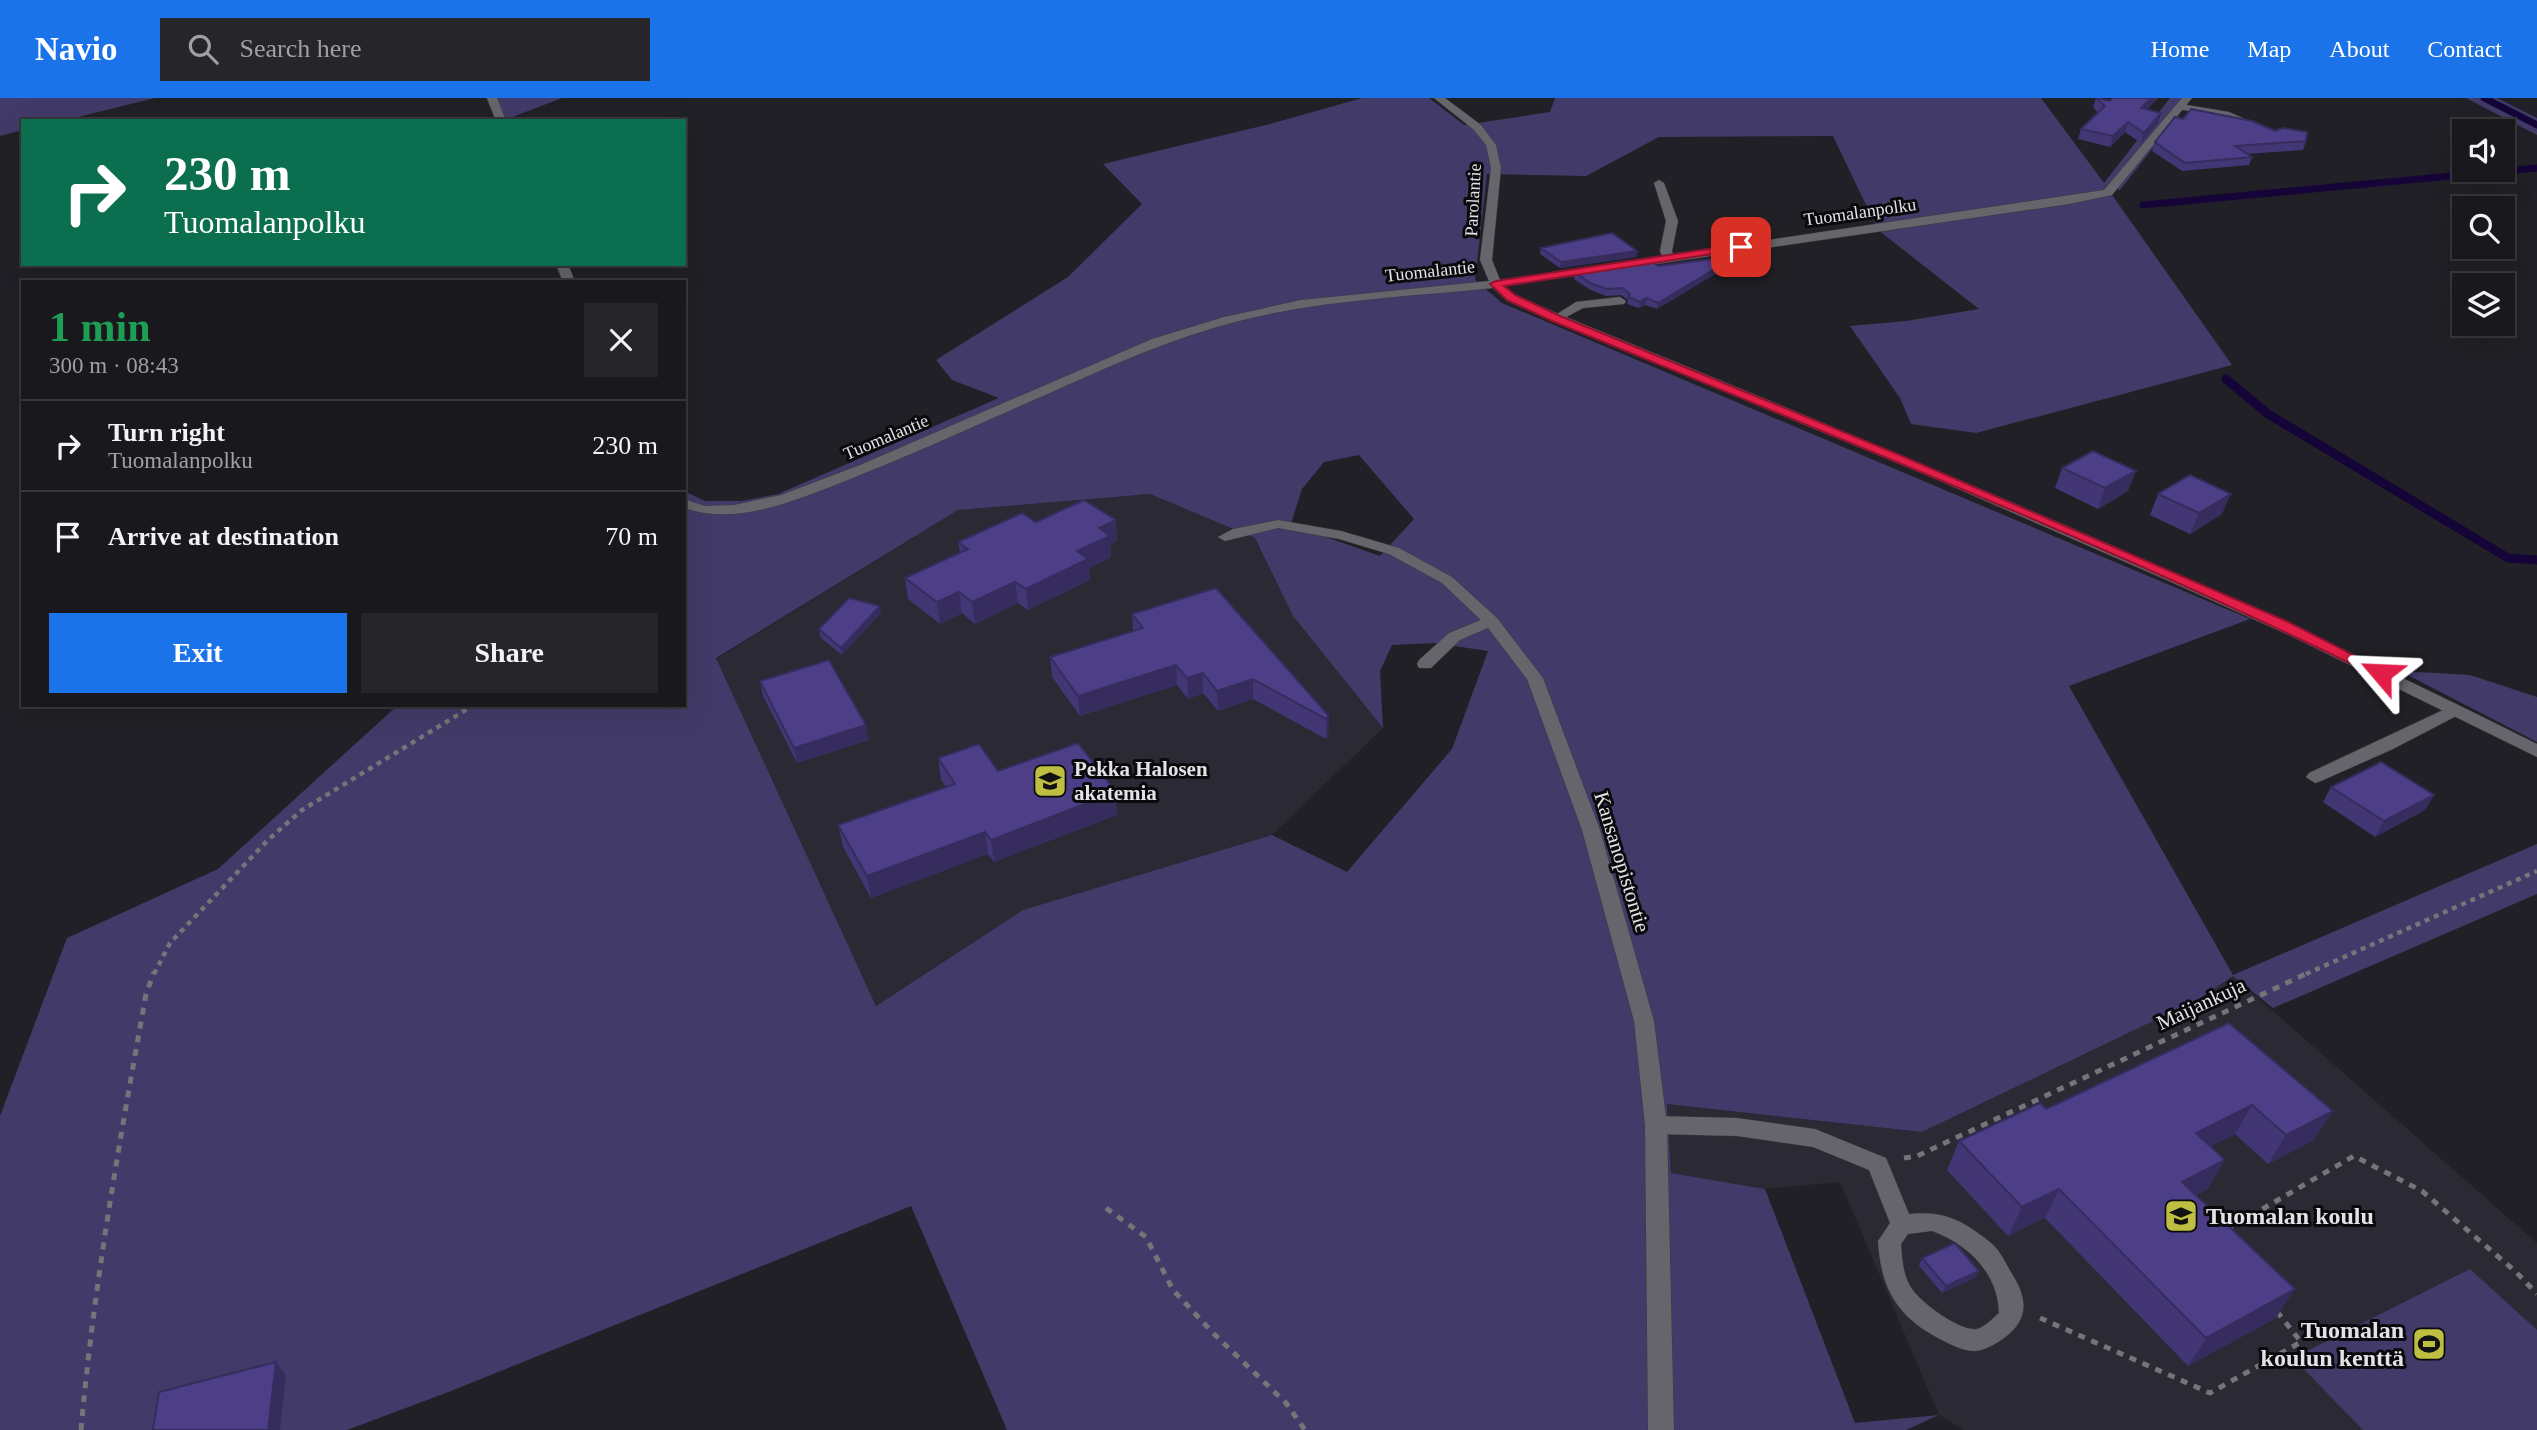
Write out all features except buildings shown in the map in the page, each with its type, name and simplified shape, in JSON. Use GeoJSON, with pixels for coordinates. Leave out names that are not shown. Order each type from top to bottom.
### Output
{"type":"FeatureCollection","features":[{"type":"Feature","properties":{"kind":"street"},"geometry":{"type":"LineString","coordinates":[[492,98],[500,119]]}},
{"type":"Feature","properties":{"kind":"street","name":"Parolantie"},"geometry":{"type":"LineString","coordinates":[[1439,98],[1476,127],[1491,145],[1496,169],[1486,260],[1496,284]]}},
{"type":"Feature","properties":{"kind":"street"},"geometry":{"type":"LineString","coordinates":[[2184,103],[2245,119],[2273,134]]}},
{"type":"Feature","properties":{"kind":"street","name":"Tuomalanpolku"},"geometry":{"type":"LineString","coordinates":[[1496,284],[2069,201],[2108,193],[2184,103]]}},
{"type":"Feature","properties":{"kind":"street"},"geometry":{"type":"LineString","coordinates":[[1659,183],[1672,221],[1668,258]]}},
{"type":"Feature","properties":{"kind":"street","name":"Tuomalantie"},"geometry":{"type":"LineString","coordinates":[[686,504],[704,510],[734,509],[785,499],[865,468],[1156,342],[1228,320],[1301,304],[1496,284],[1511,298],[1556,318],[1898,458],[2281,624],[2537,751]]}},
{"type":"Feature","properties":{"kind":"street"},"geometry":{"type":"LineString","coordinates":[[1556,318],[1580,305],[1620,301]]}},
{"type":"Feature","properties":{"kind":"street","name":"Kansanopistontie"},"geometry":{"type":"LineString","coordinates":[[1226,537],[1278,524],[1341,535],[1394,551],[1447,580],[1492,621],[1535,678],[1591,830],[1644,1021],[1656,1125],[1661,1430]]}},
{"type":"Feature","properties":{"kind":"street"},"geometry":{"type":"LineString","coordinates":[[1425,664],[1449,638],[1492,621]]}},
{"type":"Feature","properties":{"kind":"street"},"geometry":{"type":"LineString","coordinates":[[2315,777],[2387,746],[2456,709]]}},
{"type":"Feature","properties":{"kind":"street"},"geometry":{"type":"LineString","coordinates":[[1656,1125],[1737,1127],[1815,1138],[1878,1164],[1902,1225]]}},
{"type":"Feature","properties":{"kind":"street"},"geometry":{"type":"LineString","coordinates":[[1932,1221],[1959,1231],[1987,1253],[2010,1291],[2011,1317],[1993,1334],[1973,1340],[1947,1332],[1904,1298],[1890,1264],[1889,1241],[1902,1225],[1932,1221]]}},
{"type":"Feature","properties":{"kind":"path"},"geometry":{"type":"LineString","coordinates":[[81,1430],[86,1367],[109,1196],[146,994],[157,965],[170,943],[268,840],[302,810],[471,707]]}},
{"type":"Feature","properties":{"kind":"path","name":"Maijankuja"},"geometry":{"type":"LineString","coordinates":[[1878,1164],[1917,1156],[2231,1007],[2537,871]]}},
{"type":"Feature","properties":{"kind":"path"},"geometry":{"type":"LineString","coordinates":[[2218,1235],[2354,1156],[2422,1191],[2516,1272],[2537,1294]]}},
{"type":"Feature","properties":{"kind":"path"},"geometry":{"type":"LineString","coordinates":[[1106,1208],[1146,1237],[1173,1290],[1213,1333],[1286,1403],[1305,1430]]}},
{"type":"Feature","properties":{"kind":"path"},"geometry":{"type":"LineString","coordinates":[[2011,1305],[2210,1393],[2301,1342],[2268,1299]]}},
{"type":"Feature","properties":{"kind":"shaded area"},"geometry":{"type":"Polygon","coordinates":[[[0,98],[155,98],[70,119],[21,119],[21,131],[0,136],[0,98]]]}},
{"type":"Feature","properties":{"kind":"shaded area"},"geometry":{"type":"Polygon","coordinates":[[[496,98],[562,98],[508,119],[505,119],[496,98]]]}},
{"type":"Feature","properties":{"kind":"shaded area"},"geometry":{"type":"Polygon","coordinates":[[[1362,98],[1429,98],[1464,125],[1550,112],[1555,98],[2041,98],[2104,183],[2170,98],[2192,98],[2120,190],[2105,185],[2232,365],[1976,433],[1911,424],[1900,398],[1850,326],[1906,321],[1979,309],[1878,230],[1833,136],[1659,137],[1586,176],[1487,174],[1475,280],[1502,303],[2250,619],[2069,686],[2233,975],[2537,844],[2537,894],[2273,1008],[2233,976],[2199,999],[1922,1132],[1667,1104],[1671,1173],[1765,1189],[1855,1423],[1939,1415],[1906,1430],[1007,1430],[911,1206],[451,1391],[347,1430],[0,1430],[0,1116],[67,938],[218,869],[396,707],[686,707],[686,492],[705,501],[742,501],[778,494],[999,398],[952,380],[936,360],[1068,277],[1142,204],[1103,164],[1270,124],[1362,98]],[[1359,455],[1324,462],[1302,489],[1289,530],[1323,536],[1380,556],[1414,519],[1359,455]],[[1150,494],[958,510],[716,658],[876,1006],[1023,910],[1272,835],[1347,872],[1452,749],[1488,651],[1434,643],[1392,645],[1380,671],[1383,728],[1293,616],[1255,538],[1150,494]]]}},
{"type":"Feature","properties":{"kind":"shaded area"},"geometry":{"type":"Polygon","coordinates":[[[2466,98],[2497,98],[2537,118],[2537,135],[2515,124],[2515,119],[2506,119],[2466,98]]]}},
{"type":"Feature","properties":{"kind":"shaded area","name":"Pekka Halosen akatemia"},"geometry":{"type":"Polygon","coordinates":[[[1150,494],[1255,538],[1293,616],[1383,728],[1272,835],[1023,910],[876,1006],[716,659],[958,510],[1150,494]]]}},
{"type":"Feature","properties":{"kind":"shaded area"},"geometry":{"type":"Polygon","coordinates":[[[2400,671],[2470,675],[2537,697],[2537,742],[2400,671]]]}},
{"type":"Feature","properties":{"kind":"shaded area","name":"Tuomalan koulu"},"geometry":{"type":"Polygon","coordinates":[[[2233,976],[2537,1243],[2537,1430],[1964,1430],[1939,1415],[1840,1182],[1765,1189],[1671,1173],[1667,1104],[1922,1132],[2199,999],[2233,976]]]}},
{"type":"Feature","properties":{"kind":"shaded area","name":"Tuomalan koulun kenttä"},"geometry":{"type":"Polygon","coordinates":[[[2470,1269],[2537,1330],[2537,1430],[2363,1430],[2293,1358],[2470,1269]]]}},
{"type":"Feature","properties":{"kind":"waterway"},"geometry":{"type":"LineString","coordinates":[[2484,98],[2537,125]]}},
{"type":"Feature","properties":{"kind":"waterway"},"geometry":{"type":"LineString","coordinates":[[2143,205],[2537,168]]}},
{"type":"Feature","properties":{"kind":"waterway"},"geometry":{"type":"LineString","coordinates":[[2226,379],[2268,414],[2508,558],[2537,560]]}},
{"type":"Feature","properties":{"kind":"place","name":"Pekka Halosen akatemia"},"geometry":{"type":"Point","coordinates":[1050,781]}},
{"type":"Feature","properties":{"kind":"place","name":"Tuomalan koulu"},"geometry":{"type":"Point","coordinates":[2181,1216]}},
{"type":"Feature","properties":{"kind":"place","name":"Tuomalan koulun kenttä"},"geometry":{"type":"Point","coordinates":[2429,1344]}},
{"type":"Feature","properties":{"kind":"route"},"geometry":{"type":"LineString","coordinates":[[1741,247],[1496,284],[1511,298],[1556,318],[1898,458],[2281,624],[2381,673]]}}]}
